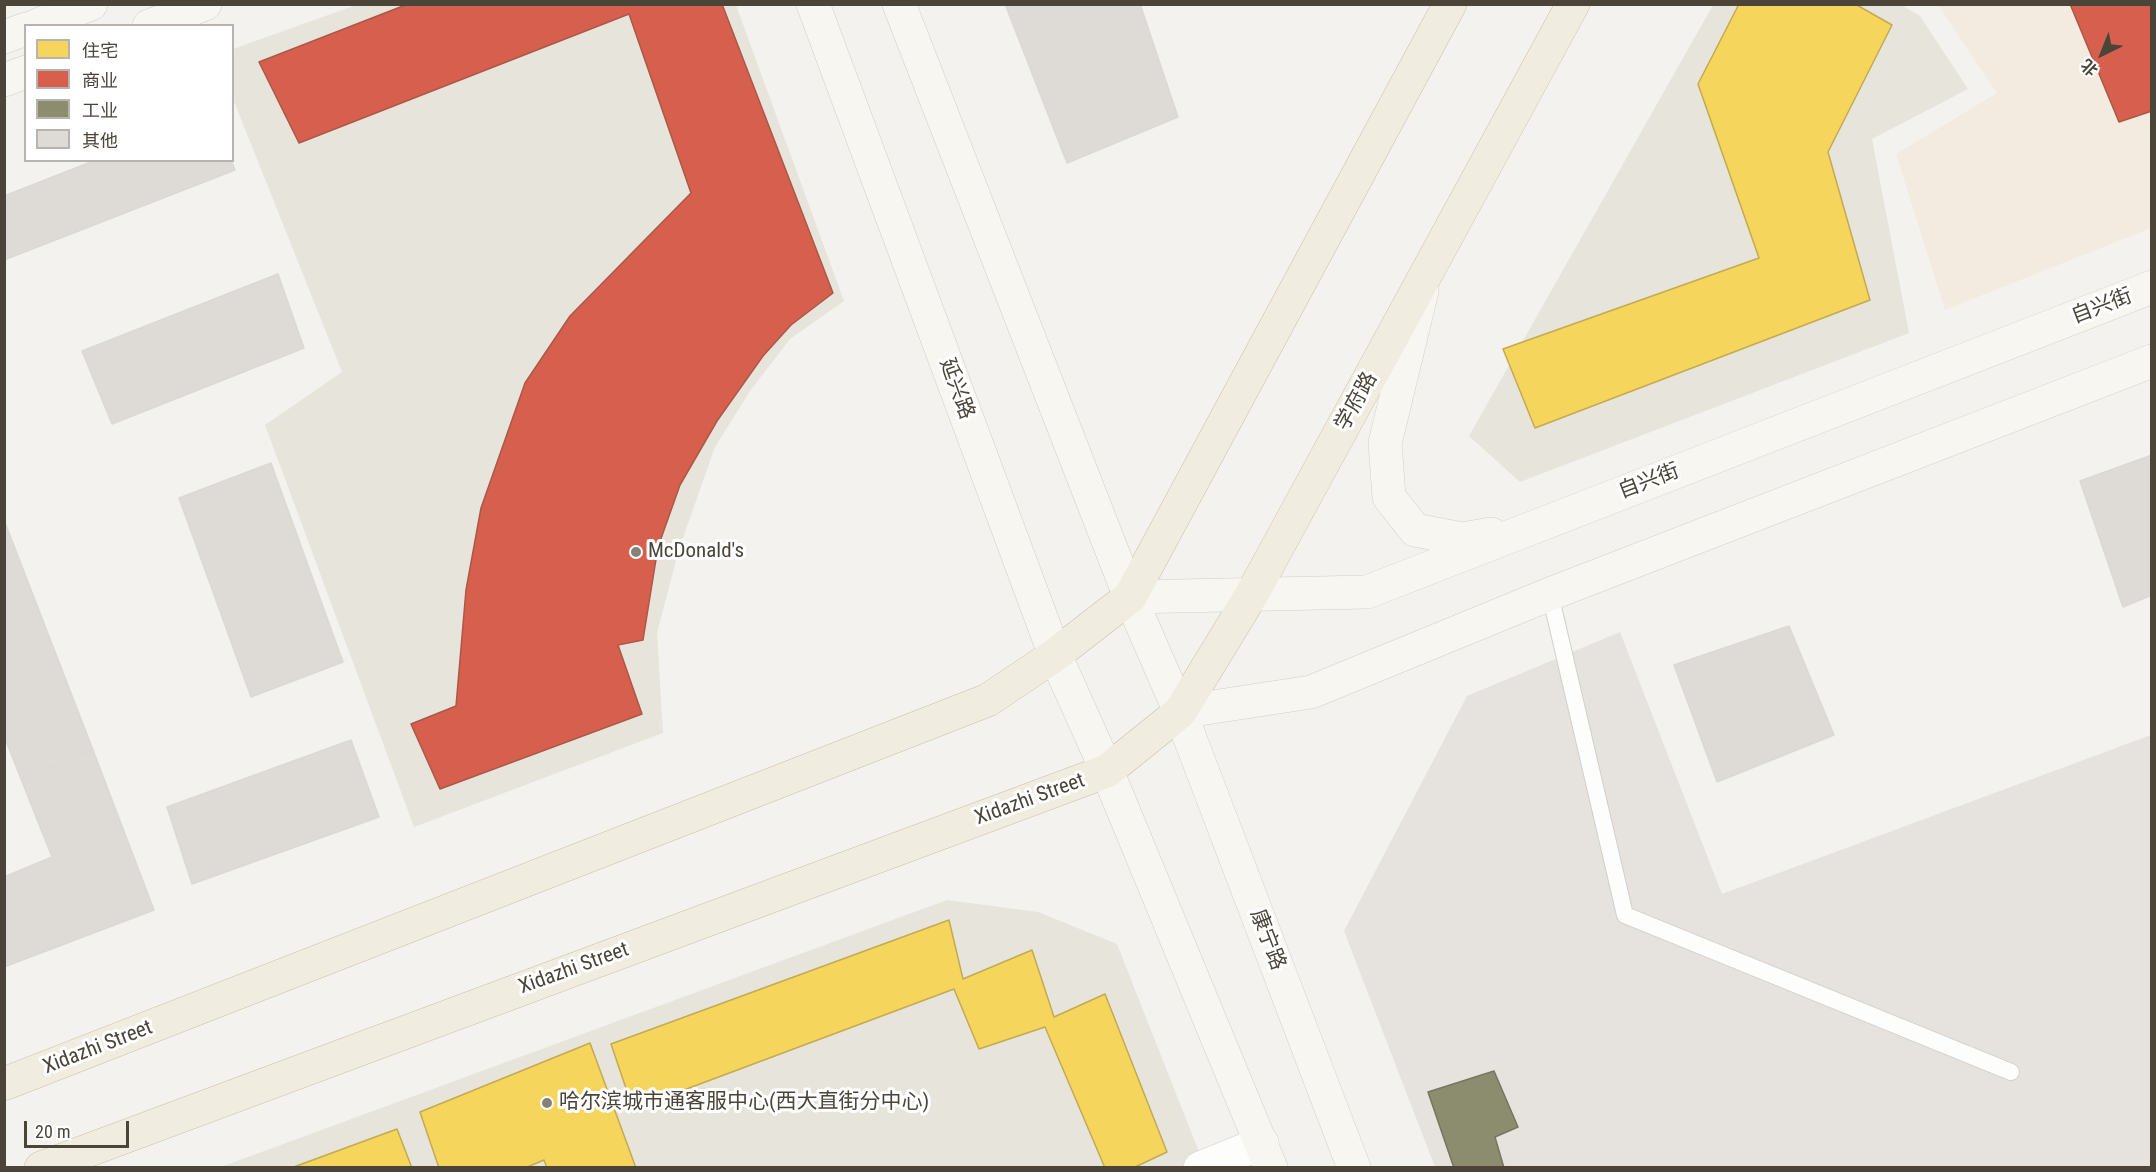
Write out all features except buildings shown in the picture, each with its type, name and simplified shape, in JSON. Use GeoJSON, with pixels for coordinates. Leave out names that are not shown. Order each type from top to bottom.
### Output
{"type":"FeatureCollection","features":[{"type":"Feature","properties":{"kind":"highway"},"geometry":{"type":"LineString","coordinates":[[1055,655],[1130,597],[1450,4]]}},
{"type":"Feature","properties":{"kind":"highway","name":"学府路"},"geometry":{"type":"LineString","coordinates":[[1107,771],[1180,712],[1252,594],[1573,4]]}},
{"type":"Feature","properties":{"kind":"highway","name":"Xidazhi Street"},"geometry":{"type":"LineString","coordinates":[[4,1084],[988,700],[1055,655]]}},
{"type":"Feature","properties":{"kind":"highway","name":"Xidazhi Street"},"geometry":{"type":"LineString","coordinates":[[41,1167],[1107,771]]}},
{"type":"Feature","properties":{"kind":"main road"},"geometry":{"type":"LineString","coordinates":[[40,24],[91,4]]}},
{"type":"Feature","properties":{"kind":"main road"},"geometry":{"type":"LineString","coordinates":[[154,24],[205,4]]}},
{"type":"Feature","properties":{"kind":"main road","name":"延兴路"},"geometry":{"type":"LineString","coordinates":[[813,4],[1055,655],[1107,771]]}},
{"type":"Feature","properties":{"kind":"main road"},"geometry":{"type":"LineString","coordinates":[[899,4],[1130,597],[1180,712],[1311,692],[1550,594],[2151,361]]}},
{"type":"Feature","properties":{"kind":"main road"},"geometry":{"type":"LineString","coordinates":[[4,37],[24,30]]}},
{"type":"Feature","properties":{"kind":"main road"},"geometry":{"type":"LineString","coordinates":[[4,80],[24,73]]}},
{"type":"Feature","properties":{"kind":"main road"},"geometry":{"type":"LineString","coordinates":[[1426,274],[1385,443],[1389,497],[1415,530],[1462,539],[1540,525]]}},
{"type":"Feature","properties":{"kind":"main road","name":"自兴街"},"geometry":{"type":"LineString","coordinates":[[1130,597],[1367,592],[2151,287]]}},
{"type":"Feature","properties":{"kind":"main road","name":"康宁路"},"geometry":{"type":"LineString","coordinates":[[1180,712],[1354,1167]]}},
{"type":"Feature","properties":{"kind":"main road"},"geometry":{"type":"LineString","coordinates":[[1107,771],[1266,1155]]}},
{"type":"Feature","properties":{"kind":"street"},"geometry":{"type":"LineString","coordinates":[[1200,1167],[1266,1155]]}},
{"type":"Feature","properties":{"kind":"lane"},"geometry":{"type":"LineString","coordinates":[[1550,594],[1625,915],[2011,1072]]}},
{"type":"Feature","properties":{"kind":"shaded area"},"geometry":{"type":"Polygon","coordinates":[[[356,5],[736,5],[844,301],[790,339],[750,391],[715,447],[679,549],[657,633],[663,733],[414,827],[265,425],[342,372],[234,102],[234,49],[356,5]]]}},
{"type":"Feature","properties":{"kind":"shaded area"},"geometry":{"type":"Polygon","coordinates":[[[1713,5],[1901,5],[1920,16],[1968,89],[1872,139],[1909,333],[1520,482],[1469,436],[1713,5]]]}},
{"type":"Feature","properties":{"kind":"shaded area"},"geometry":{"type":"Polygon","coordinates":[[[1938,5],[2151,5],[2151,228],[1945,310],[1896,154],[1997,93],[1938,5]]]}},
{"type":"Feature","properties":{"kind":"shaded area"},"geometry":{"type":"Polygon","coordinates":[[[1620,632],[1722,894],[2151,735],[2151,1167],[1435,1167],[1344,931],[1467,696],[1620,632]]]}},
{"type":"Feature","properties":{"kind":"shaded area"},"geometry":{"type":"Polygon","coordinates":[[[947,900],[1038,912],[1117,944],[1205,1167],[218,1168],[947,900]]]}},
{"type":"Feature","properties":{"kind":"place","name":"McDonald's"},"geometry":{"type":"Point","coordinates":[636,552]}},
{"type":"Feature","properties":{"kind":"place","name":"哈尔滨城市通客服中心(西大直街分中心)"},"geometry":{"type":"Point","coordinates":[547,1103]}}]}
